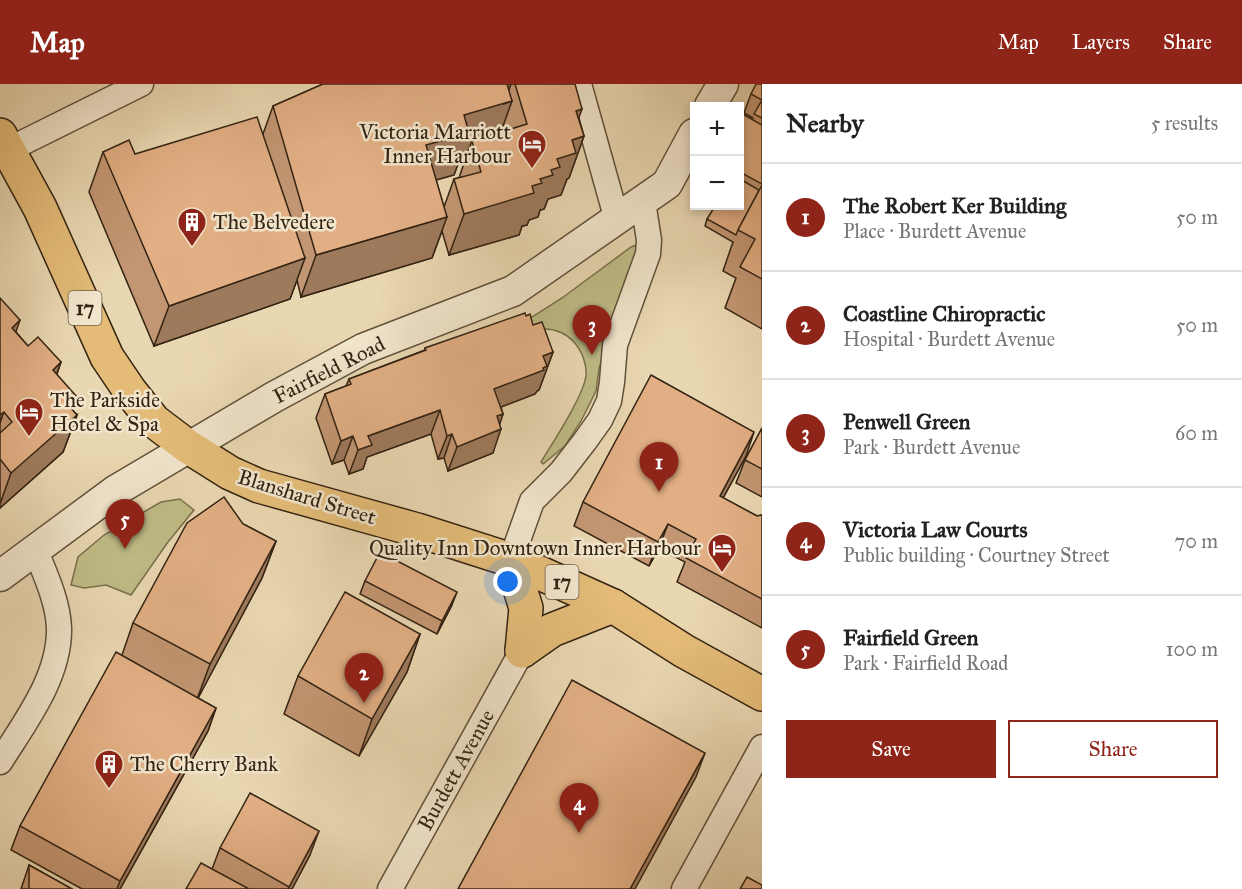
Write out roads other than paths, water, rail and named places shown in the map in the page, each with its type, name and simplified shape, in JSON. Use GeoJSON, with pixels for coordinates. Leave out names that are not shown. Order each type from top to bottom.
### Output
{"type":"FeatureCollection","features":[{"type":"Feature","properties":{"kind":"main road","name":"Blanshard Street"},"geometry":{"type":"LineString","coordinates":[[3,147],[40,208],[107,357],[154,421],[188,446],[230,473],[259,486],[417,530],[511,560],[614,606],[684,651],[762,694]]}},
{"type":"Feature","properties":{"kind":"main road"},"geometry":{"type":"LineString","coordinates":[[511,560],[526,608],[522,651]]}},
{"type":"Feature","properties":{"kind":"main road"},"geometry":{"type":"LineString","coordinates":[[522,651],[552,630],[614,606]]}},
{"type":"Feature","properties":{"kind":"street"},"geometry":{"type":"LineString","coordinates":[[3,147],[141,84]]}},
{"type":"Feature","properties":{"kind":"street"},"geometry":{"type":"LineString","coordinates":[[579,84],[617,220]]}},
{"type":"Feature","properties":{"kind":"street"},"geometry":{"type":"LineString","coordinates":[[712,102],[723,84]]}},
{"type":"Feature","properties":{"kind":"street","name":"Fairfield Road"},"geometry":{"type":"LineString","coordinates":[[0,576],[115,491],[188,446],[363,349],[513,291],[667,184],[690,141]]}},
{"type":"Feature","properties":{"kind":"street"},"geometry":{"type":"LineString","coordinates":[[511,560],[532,501],[561,472],[585,441],[600,420],[609,401],[615,345],[648,254],[649,240],[643,202]]}},
{"type":"Feature","properties":{"kind":"street"},"geometry":{"type":"LineString","coordinates":[[0,762],[41,694],[57,656],[59,627],[53,594],[35,549]]}},
{"type":"Feature","properties":{"kind":"street","name":"Burdett Avenue"},"geometry":{"type":"LineString","coordinates":[[390,889],[522,651]]}},
{"type":"Feature","properties":{"kind":"street"},"geometry":{"type":"LineString","coordinates":[[684,889],[762,747]]}},
{"type":"Feature","properties":{"kind":"place","name":"Victoria Marriott Inner Harbour"},"geometry":{"type":"Point","coordinates":[532,170]}},
{"type":"Feature","properties":{"kind":"place","name":"The Belvedere"},"geometry":{"type":"Point","coordinates":[192,248]}},
{"type":"Feature","properties":{"kind":"place","name":"Penwell Green"},"geometry":{"type":"Point","coordinates":[592,355]}},
{"type":"Feature","properties":{"kind":"place","name":"The Parkside Hotel & Spa"},"geometry":{"type":"Point","coordinates":[29,438]}},
{"type":"Feature","properties":{"kind":"place","name":"The Robert Ker Building"},"geometry":{"type":"Point","coordinates":[659,492]}},
{"type":"Feature","properties":{"kind":"place","name":"Fairfield Green"},"geometry":{"type":"Point","coordinates":[125,549]}},
{"type":"Feature","properties":{"kind":"place","name":"Quality Inn Downtown Inner Harbour"},"geometry":{"type":"Point","coordinates":[722,574]}},
{"type":"Feature","properties":{"kind":"place","name":"Coastline Chiropractic"},"geometry":{"type":"Point","coordinates":[364,703]}},
{"type":"Feature","properties":{"kind":"place","name":"The Cherry Bank"},"geometry":{"type":"Point","coordinates":[109,790]}},
{"type":"Feature","properties":{"kind":"place","name":"Victoria Law Courts"},"geometry":{"type":"Point","coordinates":[579,833]}}]}
